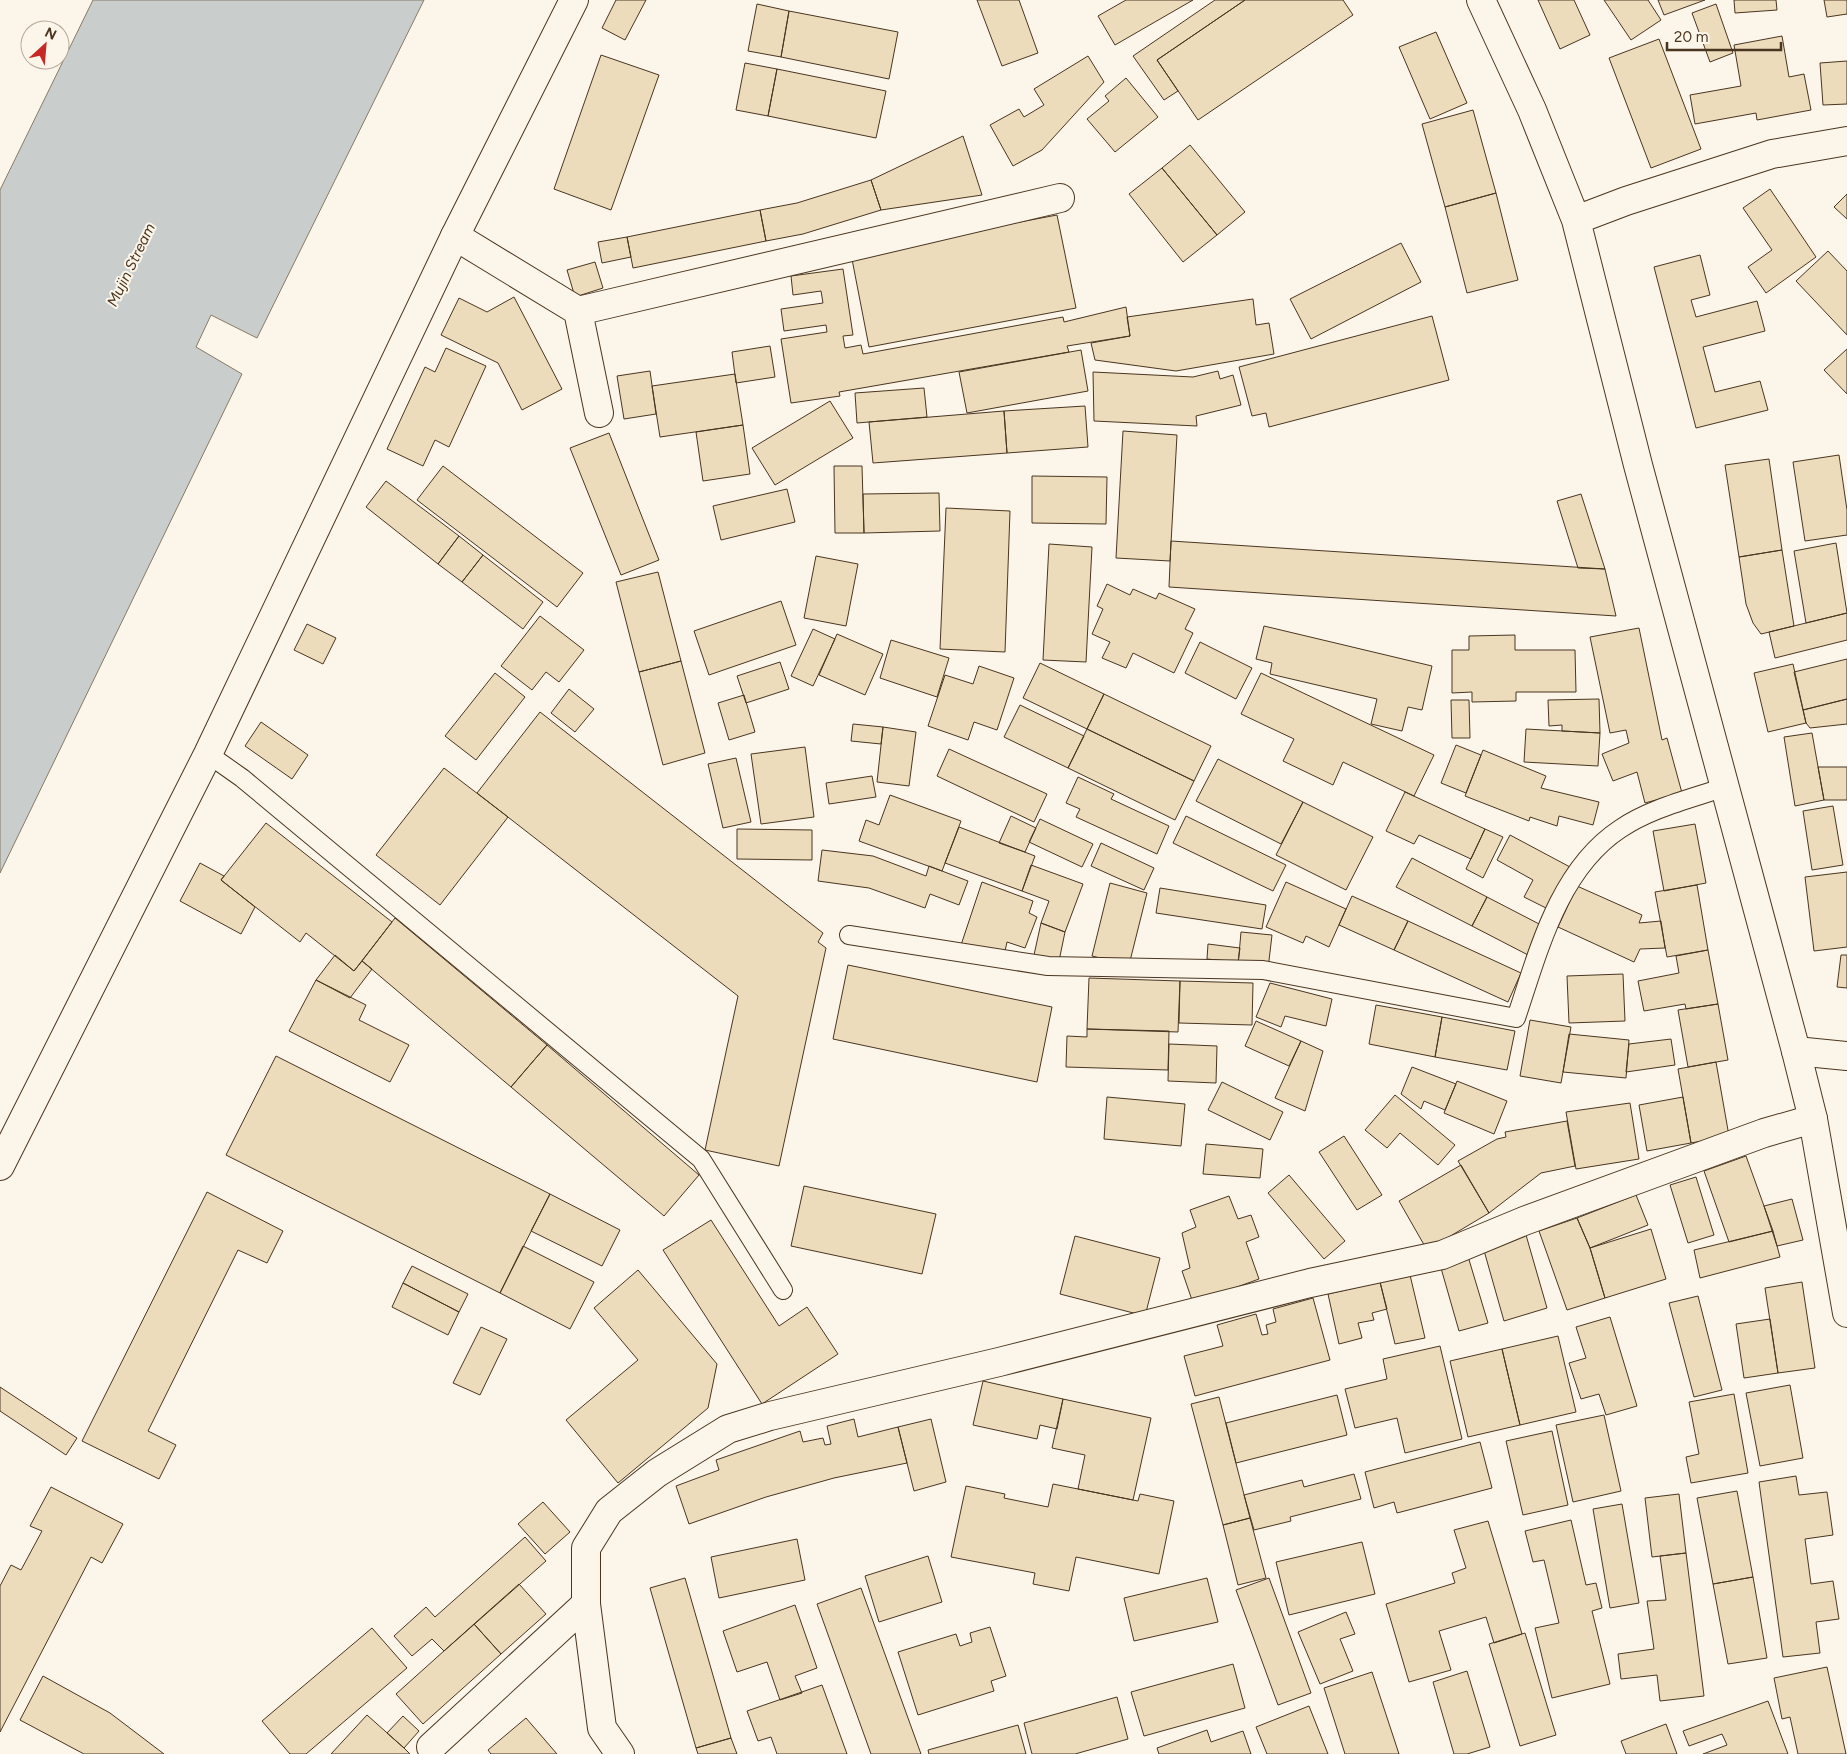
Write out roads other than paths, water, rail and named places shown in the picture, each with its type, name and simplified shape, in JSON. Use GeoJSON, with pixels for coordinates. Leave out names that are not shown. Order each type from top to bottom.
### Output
{"type":"FeatureCollection","features":[{"type":"Feature","properties":{"kind":"street"},"geometry":{"type":"LineString","coordinates":[[0,1166],[208,754],[455,236],[574,0]]}},
{"type":"Feature","properties":{"kind":"street"},"geometry":{"type":"LineString","coordinates":[[1481,0],[1532,110],[1576,220],[1638,465],[1813,1119],[1847,1313]]}},
{"type":"Feature","properties":{"kind":"street"},"geometry":{"type":"LineString","coordinates":[[1576,220],[1626,200],[1772,154],[1847,141]]}},
{"type":"Feature","properties":{"kind":"street"},"geometry":{"type":"LineString","coordinates":[[455,236],[578,311],[1060,198]]}},
{"type":"Feature","properties":{"kind":"street"},"geometry":{"type":"LineString","coordinates":[[578,311],[599,413]]}},
{"type":"Feature","properties":{"kind":"street"},"geometry":{"type":"LineString","coordinates":[[1796,1051],[1847,1056]]}},
{"type":"Feature","properties":{"kind":"street"},"geometry":{"type":"LineString","coordinates":[[620,1754],[602,1728],[586,1604],[586,1548],[609,1511],[657,1473],[728,1429],[770,1416],[999,1362],[1310,1283],[1442,1254],[1524,1221],[1764,1134],[1813,1119]]}},
{"type":"Feature","properties":{"kind":"street"},"geometry":{"type":"LineString","coordinates":[[431,1748],[586,1604]]}},
{"type":"Feature","properties":{"kind":"lane"},"geometry":{"type":"LineString","coordinates":[[208,754],[242,778],[701,1159],[783,1290]]}},
{"type":"Feature","properties":{"kind":"lane"},"geometry":{"type":"LineString","coordinates":[[849,935],[1048,966],[1263,970],[1516,1018],[1548,928],[1571,880],[1597,848],[1620,829],[1660,809],[1725,787]]}},
{"type":"Feature","properties":{"kind":"water","name":"Mujin Stream"},"geometry":{"type":"Polygon","coordinates":[[[93,0],[424,0],[257,338],[211,315],[196,347],[242,374],[0,873],[0,190],[59,70],[70,70],[70,47],[93,0]]]}}]}
